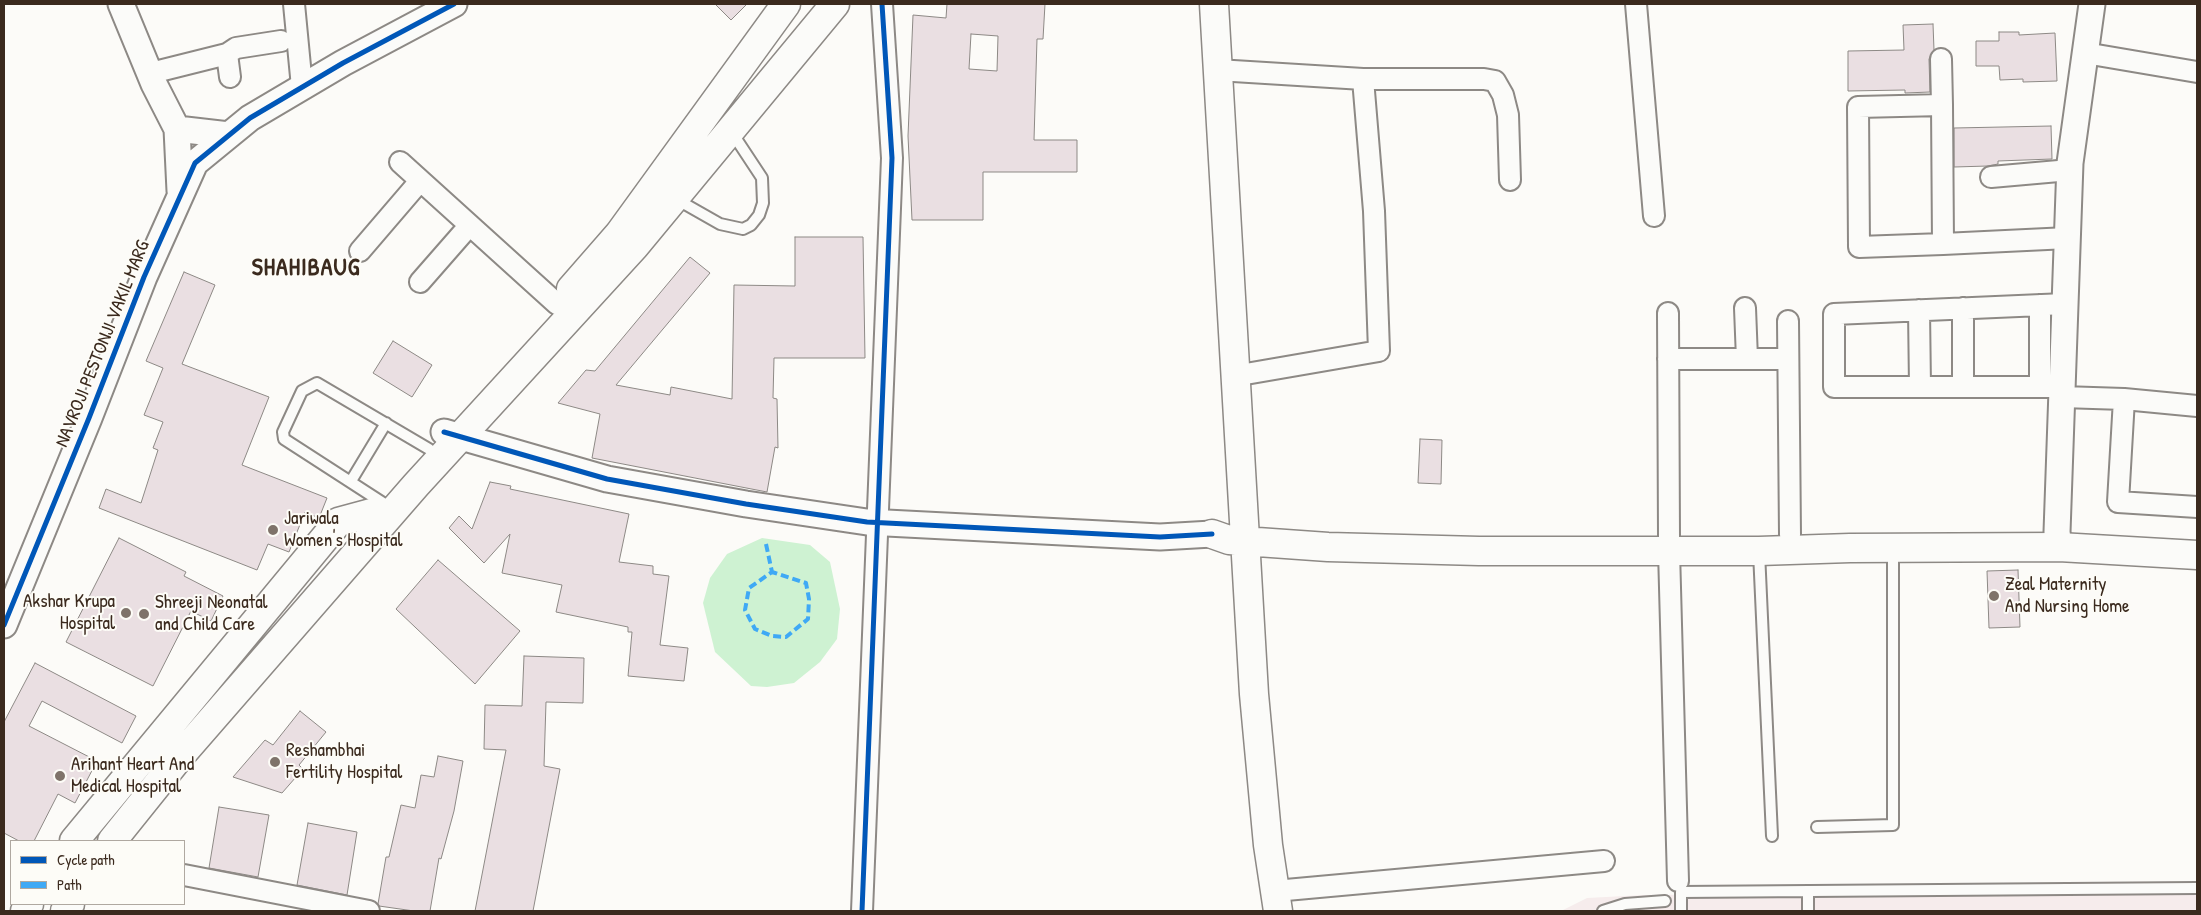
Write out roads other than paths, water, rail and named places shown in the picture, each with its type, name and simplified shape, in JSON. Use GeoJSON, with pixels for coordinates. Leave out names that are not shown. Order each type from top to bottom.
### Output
{"type":"FeatureCollection","features":[{"type":"Feature","properties":{"kind":"main road"},"geometry":{"type":"LineString","coordinates":[[113,840],[181,755],[416,485],[445,439],[618,234],[786,4]]}},
{"type":"Feature","properties":{"kind":"main road"},"geometry":{"type":"LineString","coordinates":[[96,840],[171,747],[379,507],[634,247],[835,4]]}},
{"type":"Feature","properties":{"kind":"main road"},"geometry":{"type":"LineString","coordinates":[[1197,4],[1213,311],[1232,535],[1254,694],[1268,845],[1271,904]]}},
{"type":"Feature","properties":{"kind":"main road"},"geometry":{"type":"LineString","coordinates":[[1214,4],[1234,376],[1232,535]]}},
{"type":"Feature","properties":{"kind":"main road"},"geometry":{"type":"LineString","coordinates":[[75,840],[338,522],[379,507]]}},
{"type":"Feature","properties":{"kind":"main road"},"geometry":{"type":"LineString","coordinates":[[1232,535],[1669,544],[1759,551],[1893,548],[2058,539],[2197,554]]}},
{"type":"Feature","properties":{"kind":"main road"},"geometry":{"type":"LineString","coordinates":[[1669,544],[1790,535],[2058,539],[2197,537]]}},
{"type":"Feature","properties":{"kind":"street"},"geometry":{"type":"LineString","coordinates":[[120,4],[177,129],[180,197]]}},
{"type":"Feature","properties":{"kind":"street"},"geometry":{"type":"LineString","coordinates":[[294,4],[302,87]]}},
{"type":"Feature","properties":{"kind":"street","name":"NAVROJI PESTONJI VAKIL MARG"},"geometry":{"type":"LineString","coordinates":[[4,625],[9,598],[89,418],[144,277],[195,163],[250,118],[302,87],[454,4]]}},
{"type":"Feature","properties":{"kind":"street"},"geometry":{"type":"LineString","coordinates":[[862,911],[892,158],[882,4]]}},
{"type":"Feature","properties":{"kind":"street"},"geometry":{"type":"LineString","coordinates":[[1636,4],[1654,216]]}},
{"type":"Feature","properties":{"kind":"street"},"geometry":{"type":"LineString","coordinates":[[2058,539],[2055,390],[2065,304],[2070,170],[2092,4]]}},
{"type":"Feature","properties":{"kind":"street"},"geometry":{"type":"LineString","coordinates":[[151,73],[226,54],[236,48],[282,41]]}},
{"type":"Feature","properties":{"kind":"street"},"geometry":{"type":"LineString","coordinates":[[2085,53],[2197,72]]}},
{"type":"Feature","properties":{"kind":"street"},"geometry":{"type":"LineString","coordinates":[[226,54],[230,76]]}},
{"type":"Feature","properties":{"kind":"street"},"geometry":{"type":"LineString","coordinates":[[1941,59],[1943,244]]}},
{"type":"Feature","properties":{"kind":"street"},"geometry":{"type":"LineString","coordinates":[[1217,70],[1363,79],[1484,78],[1495,81],[1503,94],[1508,115],[1510,180]]}},
{"type":"Feature","properties":{"kind":"street"},"geometry":{"type":"LineString","coordinates":[[1234,376],[1378,351],[1374,211],[1363,79]]}},
{"type":"Feature","properties":{"kind":"street"},"geometry":{"type":"LineString","coordinates":[[1942,105],[1858,107],[1859,247],[2068,238]]}},
{"type":"Feature","properties":{"kind":"street"},"geometry":{"type":"LineString","coordinates":[[177,129],[229,135]]}},
{"type":"Feature","properties":{"kind":"street"},"geometry":{"type":"LineString","coordinates":[[400,162],[557,304]]}},
{"type":"Feature","properties":{"kind":"street"},"geometry":{"type":"LineString","coordinates":[[1991,177],[2070,170]]}},
{"type":"Feature","properties":{"kind":"street"},"geometry":{"type":"LineString","coordinates":[[360,251],[420,181]]}},
{"type":"Feature","properties":{"kind":"street"},"geometry":{"type":"LineString","coordinates":[[420,282],[469,226]]}},
{"type":"Feature","properties":{"kind":"street"},"geometry":{"type":"LineString","coordinates":[[2065,304],[1834,314],[1834,387],[1963,387],[2055,390],[2124,400],[2197,406]]}},
{"type":"Feature","properties":{"kind":"street"},"geometry":{"type":"LineString","coordinates":[[2040,305],[2055,390]]}},
{"type":"Feature","properties":{"kind":"street"},"geometry":{"type":"LineString","coordinates":[[1745,308],[1747,359]]}},
{"type":"Feature","properties":{"kind":"street"},"geometry":{"type":"LineString","coordinates":[[1963,308],[1963,387]]}},
{"type":"Feature","properties":{"kind":"street"},"geometry":{"type":"LineString","coordinates":[[1919,310],[1920,387]]}},
{"type":"Feature","properties":{"kind":"street"},"geometry":{"type":"LineString","coordinates":[[1668,313],[1669,544],[1679,886]]}},
{"type":"Feature","properties":{"kind":"street"},"geometry":{"type":"LineString","coordinates":[[1788,321],[1790,535]]}},
{"type":"Feature","properties":{"kind":"street"},"geometry":{"type":"LineString","coordinates":[[1668,359],[1788,359]]}},
{"type":"Feature","properties":{"kind":"street"},"geometry":{"type":"LineString","coordinates":[[2124,400],[2118,502],[2197,508]]}},
{"type":"Feature","properties":{"kind":"street"},"geometry":{"type":"LineString","coordinates":[[445,439],[607,479],[746,504],[876,522],[1160,537],[1232,535]]}},
{"type":"Feature","properties":{"kind":"street"},"geometry":{"type":"LineString","coordinates":[[1271,904],[1604,861]]}},
{"type":"Feature","properties":{"kind":"street"},"geometry":{"type":"LineString","coordinates":[[185,875],[369,911]]}},
{"type":"Feature","properties":{"kind":"lane"},"geometry":{"type":"LineString","coordinates":[[674,198],[720,224],[743,229],[751,225],[759,215],[763,203],[762,178],[730,130]]}},
{"type":"Feature","properties":{"kind":"lane"},"geometry":{"type":"LineString","coordinates":[[379,507],[351,481],[284,439],[283,432],[302,391],[317,383],[386,423],[445,439]]}},
{"type":"Feature","properties":{"kind":"lane"},"geometry":{"type":"LineString","coordinates":[[351,481],[386,423]]}},
{"type":"Feature","properties":{"kind":"lane"},"geometry":{"type":"LineString","coordinates":[[1817,827],[1892,825],[1893,548]]}},
{"type":"Feature","properties":{"kind":"lane"},"geometry":{"type":"LineString","coordinates":[[1759,551],[1772,836]]}},
{"type":"Feature","properties":{"kind":"lane"},"geometry":{"type":"LineString","coordinates":[[1681,911],[1679,886],[1808,891],[2197,888]]}},
{"type":"Feature","properties":{"kind":"lane"},"geometry":{"type":"LineString","coordinates":[[1808,891],[1808,911]]}},
{"type":"Feature","properties":{"kind":"lane"},"geometry":{"type":"LineString","coordinates":[[1603,911],[1625,904],[1665,901]]}},
{"type":"Feature","properties":{"kind":"place","name":"Jariwala Women's Hospital"},"geometry":{"type":"Point","coordinates":[273,530]}},
{"type":"Feature","properties":{"kind":"place","name":"Zeal Maternity And Nursing Home"},"geometry":{"type":"Point","coordinates":[1994,596]}},
{"type":"Feature","properties":{"kind":"place","name":"Akshar Krupa Hospital"},"geometry":{"type":"Point","coordinates":[126,613]}},
{"type":"Feature","properties":{"kind":"place","name":"Shreeji Neonatal and Child Care"},"geometry":{"type":"Point","coordinates":[144,614]}},
{"type":"Feature","properties":{"kind":"place","name":"Reshambhai Fertility Hospital"},"geometry":{"type":"Point","coordinates":[275,762]}},
{"type":"Feature","properties":{"kind":"place","name":"Arihant Heart And Medical Hospital"},"geometry":{"type":"Point","coordinates":[60,776]}},
{"type":"Feature","properties":{"kind":"district","name":"SHAHIBAUG"},"geometry":{"type":"Point","coordinates":[306,269]}}]}
